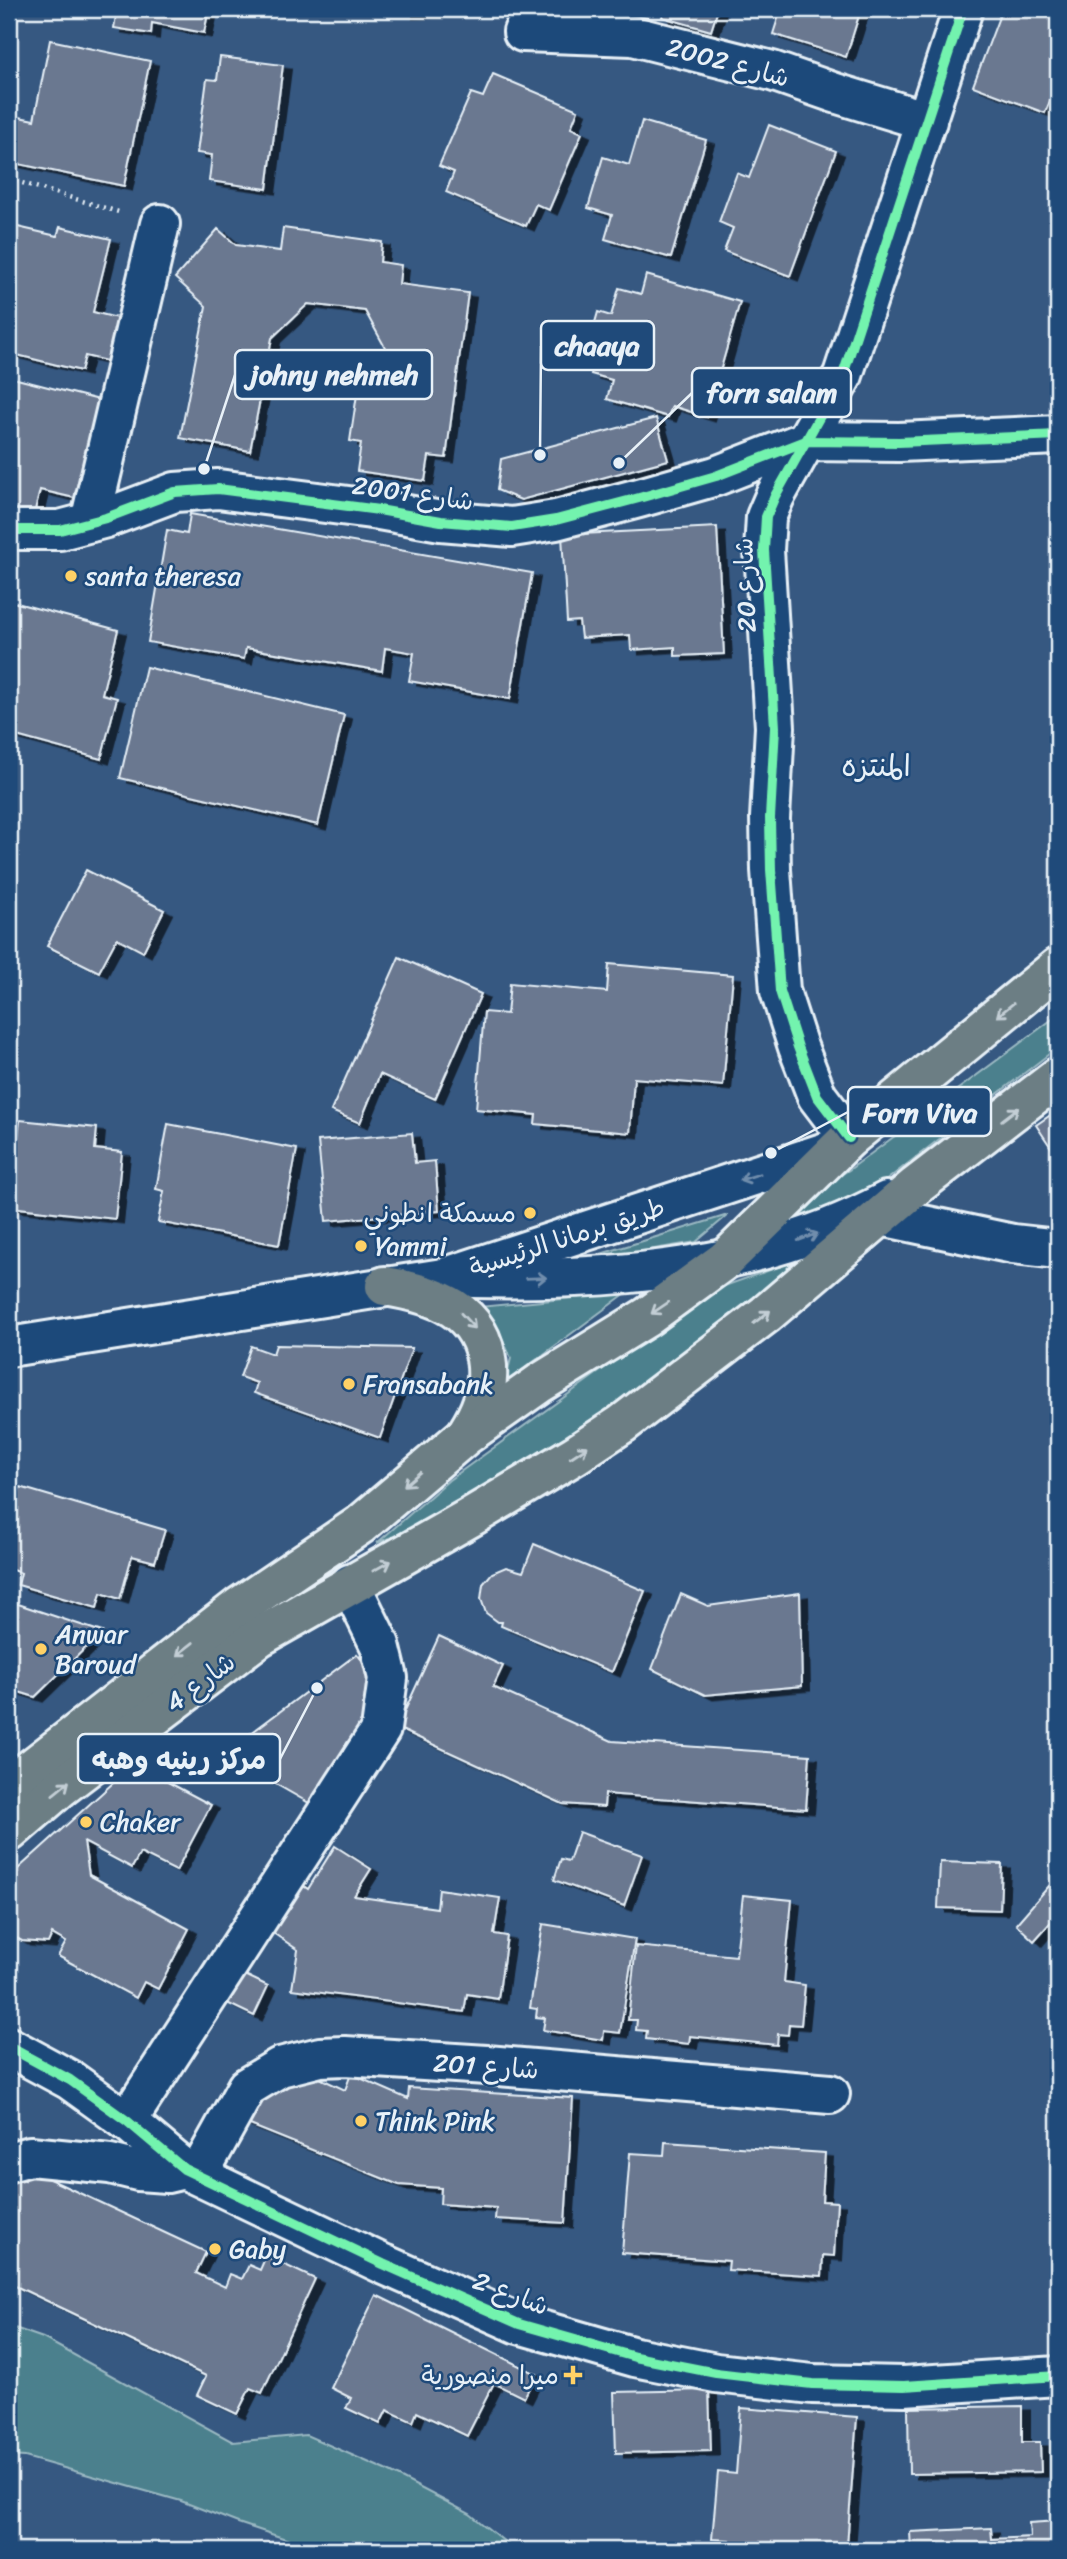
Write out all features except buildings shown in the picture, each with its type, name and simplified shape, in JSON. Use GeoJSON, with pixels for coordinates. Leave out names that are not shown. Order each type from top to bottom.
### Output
{"type":"FeatureCollection","features":[{"type":"Feature","properties":{"kind":"main road","name":"طريق برمانا الرئيسية"},"geometry":{"type":"LineString","coordinates":[[844,1143],[1058,967]]}},
{"type":"Feature","properties":{"kind":"main road"},"geometry":{"type":"LineString","coordinates":[[249,1622],[350,1584],[479,1512],[622,1424],[766,1314],[916,1186],[1058,1077]]}},
{"type":"Feature","properties":{"kind":"main road"},"geometry":{"type":"LineString","coordinates":[[249,1622],[465,1436],[540,1383],[647,1317],[725,1260],[844,1143]]}},
{"type":"Feature","properties":{"kind":"main road"},"geometry":{"type":"LineString","coordinates":[[385,1286],[412,1290],[447,1304],[473,1324],[484,1343],[488,1374],[485,1392],[482,1406],[465,1436]]}},
{"type":"Feature","properties":{"kind":"main road","name":"شارع 4"},"geometry":{"type":"LineString","coordinates":[[9,1786],[249,1622]]}},
{"type":"Feature","properties":{"kind":"main road","name":"شارع 4"},"geometry":{"type":"LineString","coordinates":[[9,1832],[249,1622]]}},
{"type":"Feature","properties":{"kind":"street","name":"شارع 20"},"geometry":{"type":"LineString","coordinates":[[844,1143],[817,1096],[780,991],[770,818],[775,727],[764,550],[766,517],[843,375],[963,9]]}},
{"type":"Feature","properties":{"kind":"street","name":"شارع 2002"},"geometry":{"type":"LineString","coordinates":[[523,32],[633,36],[772,71],[927,121]]}},
{"type":"Feature","properties":{"kind":"street"},"geometry":{"type":"LineString","coordinates":[[90,522],[160,224]]}},
{"type":"Feature","properties":{"kind":"street"},"geometry":{"type":"LineString","coordinates":[[806,441],[899,442],[1058,435]]}},
{"type":"Feature","properties":{"kind":"street","name":"شارع 2001"},"geometry":{"type":"LineString","coordinates":[[9,530],[60,530],[175,492],[218,489],[379,510],[441,522],[512,527],[556,520],[652,495],[716,476],[806,441]]}},
{"type":"Feature","properties":{"kind":"street","name":"طريق برمانا الرئيسية"},"geometry":{"type":"LineString","coordinates":[[9,1347],[443,1278],[844,1143]]}},
{"type":"Feature","properties":{"kind":"street"},"geometry":{"type":"LineString","coordinates":[[443,1278],[615,1274],[725,1260],[784,1245],[849,1222],[916,1186]]}},
{"type":"Feature","properties":{"kind":"street"},"geometry":{"type":"LineString","coordinates":[[881,1216],[1013,1244],[1058,1249]]}},
{"type":"Feature","properties":{"kind":"street"},"geometry":{"type":"LineString","coordinates":[[127,2121],[381,1729],[388,1678],[380,1645],[350,1584]]}},
{"type":"Feature","properties":{"kind":"street","name":"شارع 2"},"geometry":{"type":"LineString","coordinates":[[9,2047],[70,2080],[191,2172],[383,2264],[519,2324],[635,2357],[716,2373],[812,2384],[904,2386],[1052,2380]]}},
{"type":"Feature","properties":{"kind":"street","name":"شارع 201"},"geometry":{"type":"LineString","coordinates":[[191,2172],[247,2087],[280,2067],[320,2057],[345,2056],[487,2065],[830,2094]]}},
{"type":"Feature","properties":{"kind":"street"},"geometry":{"type":"LineString","coordinates":[[9,2162],[30,2156],[110,2164],[138,2171],[191,2172]]}},
{"type":"Feature","properties":{"kind":"path"},"geometry":{"type":"LineString","coordinates":[[9,179],[160,224]]}},
{"type":"Feature","properties":{"kind":"green space"},"geometry":{"type":"Polygon","coordinates":[[[1058,1015],[1058,1047],[866,1196],[778,1226],[796,1200],[849,1170],[1058,1015]]]}},
{"type":"Feature","properties":{"kind":"green space"},"geometry":{"type":"Polygon","coordinates":[[[728,1215],[696,1242],[571,1263],[728,1215]]]}},
{"type":"Feature","properties":{"kind":"green space"},"geometry":{"type":"Polygon","coordinates":[[[844,1244],[496,1494],[377,1543],[449,1480],[713,1290],[844,1244]]]}},
{"type":"Feature","properties":{"kind":"green space"},"geometry":{"type":"Polygon","coordinates":[[[626,1293],[505,1383],[511,1358],[496,1324],[479,1307],[626,1293]]]}},
{"type":"Feature","properties":{"kind":"green space"},"geometry":{"type":"Polygon","coordinates":[[[9,2326],[43,2338],[233,2442],[306,2435],[386,2470],[470,2514],[515,2550],[319,2550],[181,2501],[25,2457],[9,2456],[9,2326]]]}},
{"type":"Feature","properties":{"kind":"cycle path"},"geometry":{"type":"LineString","coordinates":[[849,1138],[817,1096],[780,991],[771,870],[770,818],[775,727],[764,550],[766,517],[843,375],[963,9]]}},
{"type":"Feature","properties":{"kind":"cycle path"},"geometry":{"type":"LineString","coordinates":[[9,530],[60,530],[106,518],[175,492],[218,489],[441,521],[512,527],[556,520],[716,476],[806,441],[899,442],[1058,435]]}},
{"type":"Feature","properties":{"kind":"cycle path"},"geometry":{"type":"LineString","coordinates":[[9,2047],[70,2080],[127,2121],[184,2169],[383,2264],[519,2324],[635,2357],[716,2373],[812,2384],[904,2386],[1058,2376]]}},
{"type":"Feature","properties":{"kind":"place","name":"chaaya"},"geometry":{"type":"Point","coordinates":[540,455]}},
{"type":"Feature","properties":{"kind":"place","name":"forn salam"},"geometry":{"type":"Point","coordinates":[619,463]}},
{"type":"Feature","properties":{"kind":"place","name":"johny nehmeh"},"geometry":{"type":"Point","coordinates":[204,469]}},
{"type":"Feature","properties":{"kind":"place","name":"santa theresa"},"geometry":{"type":"Point","coordinates":[71,576]}},
{"type":"Feature","properties":{"kind":"place","name":"Forn Viva"},"geometry":{"type":"Point","coordinates":[771,1153]}},
{"type":"Feature","properties":{"kind":"place","name":"مسمكة انطوني"},"geometry":{"type":"Point","coordinates":[530,1213]}},
{"type":"Feature","properties":{"kind":"place","name":"Yammi"},"geometry":{"type":"Point","coordinates":[361,1246]}},
{"type":"Feature","properties":{"kind":"place","name":"Fransabank"},"geometry":{"type":"Point","coordinates":[349,1384]}},
{"type":"Feature","properties":{"kind":"place","name":"Anwar Baroud"},"geometry":{"type":"Point","coordinates":[41,1649]}},
{"type":"Feature","properties":{"kind":"place","name":"مركز رينيه وهبه"},"geometry":{"type":"Point","coordinates":[317,1688]}},
{"type":"Feature","properties":{"kind":"place","name":"Chaker"},"geometry":{"type":"Point","coordinates":[86,1822]}},
{"type":"Feature","properties":{"kind":"place","name":"Think Pink"},"geometry":{"type":"Point","coordinates":[361,2121]}},
{"type":"Feature","properties":{"kind":"place","name":"Gaby"},"geometry":{"type":"Point","coordinates":[215,2249]}},
{"type":"Feature","properties":{"kind":"place","name":"ميرا منصورية"},"geometry":{"type":"Point","coordinates":[573,2375]}},
{"type":"Feature","properties":{"kind":"district","name":"المنتزه"},"geometry":{"type":"Point","coordinates":[876,766]}}]}
